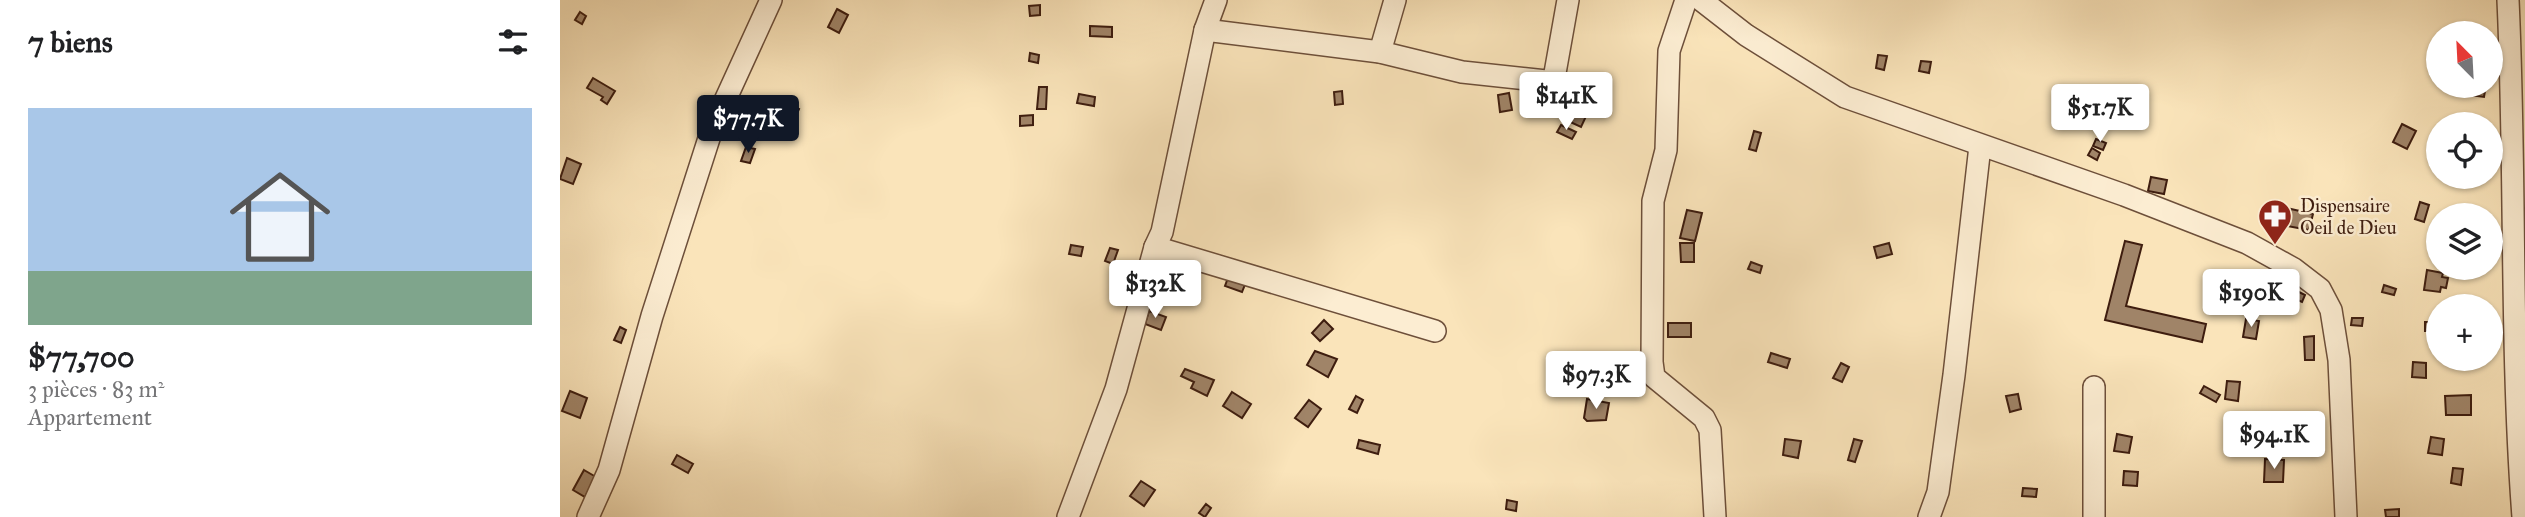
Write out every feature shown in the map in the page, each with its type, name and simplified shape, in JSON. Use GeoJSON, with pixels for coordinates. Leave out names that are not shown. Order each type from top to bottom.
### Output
{"type":"FeatureCollection","features":[{"type":"Feature","properties":{"kind":"street"},"geometry":{"type":"LineString","coordinates":[[598,515],[652,316],[712,130],[771,0]]}},
{"type":"Feature","properties":{"kind":"street"},"geometry":{"type":"LineString","coordinates":[[1068,517],[1116,389],[1155,247],[1162,232],[1205,30],[1216,0]]}},
{"type":"Feature","properties":{"kind":"street"},"geometry":{"type":"LineString","coordinates":[[1380,52],[1395,0]]}},
{"type":"Feature","properties":{"kind":"street"},"geometry":{"type":"LineString","coordinates":[[1205,30],[1380,52],[1462,72],[1546,81],[1552,79],[1555,73],[1568,0]]}},
{"type":"Feature","properties":{"kind":"street"},"geometry":{"type":"LineString","coordinates":[[1686,0],[1670,51],[1666,150],[1653,201],[1652,362],[1654,377],[1704,418],[1710,429],[1715,517]]}},
{"type":"Feature","properties":{"kind":"street"},"geometry":{"type":"LineString","coordinates":[[1701,0],[1746,35],[1845,97],[2124,195],[2247,243],[2294,269],[2320,289],[2331,310],[2339,360],[2346,517]]}},
{"type":"Feature","properties":{"kind":"street"},"geometry":{"type":"LineString","coordinates":[[2508,0],[2517,312],[2516,407],[2523,483],[2518,516]]}},
{"type":"Feature","properties":{"kind":"street"},"geometry":{"type":"LineString","coordinates":[[1929,517],[1938,492],[1980,146]]}},
{"type":"Feature","properties":{"kind":"street"},"geometry":{"type":"LineString","coordinates":[[1155,247],[1435,331]]}},
{"type":"Feature","properties":{"kind":"street"},"geometry":{"type":"LineString","coordinates":[[2094,387],[2094,517]]}},
{"type":"Feature","properties":{"kind":"building"},"geometry":{"type":"Polygon","coordinates":[[[1040,5],[1040,15],[1030,16],[1029,6],[1040,5]]]}},
{"type":"Feature","properties":{"kind":"building"},"geometry":{"type":"Polygon","coordinates":[[[837,9],[848,15],[839,33],[828,27],[837,9]]]}},
{"type":"Feature","properties":{"kind":"building"},"geometry":{"type":"Polygon","coordinates":[[[580,12],[586,16],[582,24],[575,20],[580,12]]]}},
{"type":"Feature","properties":{"kind":"building"},"geometry":{"type":"Polygon","coordinates":[[[1090,26],[1112,27],[1112,37],[1090,36],[1090,26]]]}},
{"type":"Feature","properties":{"kind":"building"},"geometry":{"type":"Polygon","coordinates":[[[1030,53],[1039,55],[1038,63],[1029,61],[1030,53]]]}},
{"type":"Feature","properties":{"kind":"building"},"geometry":{"type":"Polygon","coordinates":[[[1878,55],[1887,56],[1884,70],[1876,68],[1878,55]]]}},
{"type":"Feature","properties":{"kind":"building"},"geometry":{"type":"Polygon","coordinates":[[[1921,61],[1931,62],[1929,73],[1919,71],[1921,61]]]}},
{"type":"Feature","properties":{"kind":"building"},"geometry":{"type":"Polygon","coordinates":[[[593,78],[615,91],[607,104],[601,100],[603,97],[587,88],[593,78]]]}},
{"type":"Feature","properties":{"kind":"building"},"geometry":{"type":"Polygon","coordinates":[[[1039,87],[1047,87],[1046,109],[1037,109],[1039,87]]]}},
{"type":"Feature","properties":{"kind":"building"},"geometry":{"type":"Polygon","coordinates":[[[1342,91],[1343,104],[1335,105],[1334,92],[1342,91]]]}},
{"type":"Feature","properties":{"kind":"building"},"geometry":{"type":"Polygon","coordinates":[[[1509,93],[1512,110],[1500,112],[1498,95],[1509,93]]]}},
{"type":"Feature","properties":{"kind":"building"},"geometry":{"type":"Polygon","coordinates":[[[1079,94],[1095,97],[1094,106],[1077,103],[1079,94]]]}},
{"type":"Feature","properties":{"kind":"building"},"geometry":{"type":"Polygon","coordinates":[[[790,105],[799,109],[792,125],[783,121],[790,105]]]}},
{"type":"Feature","properties":{"kind":"building"},"geometry":{"type":"Polygon","coordinates":[[[1574,106],[1588,112],[1581,127],[1566,120],[1574,106]]]}},
{"type":"Feature","properties":{"kind":"building"},"geometry":{"type":"Polygon","coordinates":[[[1033,115],[1033,125],[1020,126],[1020,116],[1033,115]]]}},
{"type":"Feature","properties":{"kind":"building"},"geometry":{"type":"Polygon","coordinates":[[[2402,124],[2416,131],[2407,149],[2393,142],[2402,124]]]}},
{"type":"Feature","properties":{"kind":"building"},"geometry":{"type":"Polygon","coordinates":[[[1561,125],[1576,132],[1572,139],[1557,132],[1561,125]]]}},
{"type":"Feature","properties":{"kind":"building"},"geometry":{"type":"Polygon","coordinates":[[[1754,131],[1761,133],[1756,151],[1749,149],[1754,131]]]}},
{"type":"Feature","properties":{"kind":"building"},"geometry":{"type":"Polygon","coordinates":[[[2096,139],[2106,143],[2103,150],[2093,146],[2096,139]]]}},
{"type":"Feature","properties":{"kind":"building"},"geometry":{"type":"Polygon","coordinates":[[[746,147],[755,149],[750,163],[741,161],[746,147]]]}},
{"type":"Feature","properties":{"kind":"building"},"geometry":{"type":"Polygon","coordinates":[[[2092,148],[2100,153],[2097,160],[2088,155],[2092,148]]]}},
{"type":"Feature","properties":{"kind":"building"},"geometry":{"type":"Polygon","coordinates":[[[567,158],[581,164],[573,184],[560,179],[567,158]]]}},
{"type":"Feature","properties":{"kind":"building"},"geometry":{"type":"Polygon","coordinates":[[[2151,177],[2167,180],[2164,194],[2148,191],[2151,177]]]}},
{"type":"Feature","properties":{"kind":"building"},"geometry":{"type":"Polygon","coordinates":[[[2420,202],[2426,204],[2424,222],[2415,219],[2420,202]]]}},
{"type":"Feature","properties":{"kind":"building"},"geometry":{"type":"Polygon","coordinates":[[[2291,209],[2313,214],[2309,230],[2287,226],[2291,209]]]}},
{"type":"Feature","properties":{"kind":"building"},"geometry":{"type":"Polygon","coordinates":[[[1687,210],[1702,213],[1695,241],[1680,238],[1687,210]]]}},
{"type":"Feature","properties":{"kind":"building"},"geometry":{"type":"Polygon","coordinates":[[[2125,241],[2142,245],[2126,306],[2206,324],[2202,342],[2105,320],[2125,241]]]}},
{"type":"Feature","properties":{"kind":"building"},"geometry":{"type":"Polygon","coordinates":[[[1680,243],[1694,243],[1694,262],[1681,262],[1680,243]]]}},
{"type":"Feature","properties":{"kind":"building"},"geometry":{"type":"Polygon","coordinates":[[[1889,243],[1892,254],[1877,258],[1874,247],[1889,243]]]}},
{"type":"Feature","properties":{"kind":"building"},"geometry":{"type":"Polygon","coordinates":[[[1071,245],[1083,247],[1081,256],[1069,254],[1071,245]]]}},
{"type":"Feature","properties":{"kind":"building"},"geometry":{"type":"Polygon","coordinates":[[[1110,248],[1118,250],[1113,264],[1105,261],[1110,248]]]}},
{"type":"Feature","properties":{"kind":"building"},"geometry":{"type":"Polygon","coordinates":[[[1751,262],[1762,266],[1760,273],[1748,269],[1751,262]]]}},
{"type":"Feature","properties":{"kind":"building"},"geometry":{"type":"Polygon","coordinates":[[[1229,275],[1246,282],[1242,292],[1225,286],[1229,275]]]}},
{"type":"Feature","properties":{"kind":"building"},"geometry":{"type":"Polygon","coordinates":[[[2426,277],[2426,280],[2448,280],[2446,288],[2441,287],[2440,292],[2424,290],[2426,277]]]}},
{"type":"Feature","properties":{"kind":"building"},"geometry":{"type":"Polygon","coordinates":[[[2384,285],[2396,289],[2394,295],[2382,292],[2384,285]]]}},
{"type":"Feature","properties":{"kind":"building"},"geometry":{"type":"Polygon","coordinates":[[[2291,288],[2305,295],[2302,302],[2288,296],[2291,288]]]}},
{"type":"Feature","properties":{"kind":"building"},"geometry":{"type":"Polygon","coordinates":[[[1149,311],[1166,317],[1161,330],[1145,324],[1149,311]]]}},
{"type":"Feature","properties":{"kind":"building"},"geometry":{"type":"Polygon","coordinates":[[[2352,318],[2363,318],[2362,326],[2351,325],[2352,318]]]}},
{"type":"Feature","properties":{"kind":"building"},"geometry":{"type":"Polygon","coordinates":[[[2246,319],[2259,321],[2256,339],[2243,337],[2246,319]]]}},
{"type":"Feature","properties":{"kind":"building"},"geometry":{"type":"Polygon","coordinates":[[[1324,320],[1333,329],[1320,341],[1312,333],[1324,320]]]}},
{"type":"Feature","properties":{"kind":"building"},"geometry":{"type":"Polygon","coordinates":[[[1668,323],[1691,323],[1691,337],[1668,337],[1668,323]]]}},
{"type":"Feature","properties":{"kind":"building"},"geometry":{"type":"Polygon","coordinates":[[[620,327],[626,330],[621,343],[614,340],[620,327]]]}},
{"type":"Feature","properties":{"kind":"building"},"geometry":{"type":"Polygon","coordinates":[[[2314,336],[2314,360],[2305,360],[2304,337],[2314,336]]]}},
{"type":"Feature","properties":{"kind":"building"},"geometry":{"type":"Polygon","coordinates":[[[1315,351],[1337,359],[1328,377],[1307,365],[1315,351]]]}},
{"type":"Feature","properties":{"kind":"building"},"geometry":{"type":"Polygon","coordinates":[[[1771,353],[1790,359],[1787,368],[1768,362],[1771,353]]]}},
{"type":"Feature","properties":{"kind":"building"},"geometry":{"type":"Polygon","coordinates":[[[2413,362],[2426,363],[2426,378],[2412,377],[2413,362]]]}},
{"type":"Feature","properties":{"kind":"building"},"geometry":{"type":"Polygon","coordinates":[[[1841,363],[1849,367],[1842,382],[1833,378],[1841,363]]]}},
{"type":"Feature","properties":{"kind":"building"},"geometry":{"type":"Polygon","coordinates":[[[1185,369],[1214,380],[1207,396],[1191,388],[1194,382],[1181,376],[1185,369]]]}},
{"type":"Feature","properties":{"kind":"building"},"geometry":{"type":"Polygon","coordinates":[[[2227,381],[2240,382],[2238,401],[2225,399],[2227,381]]]}},
{"type":"Feature","properties":{"kind":"building"},"geometry":{"type":"Polygon","coordinates":[[[2204,386],[2220,395],[2216,402],[2200,393],[2204,386]]]}},
{"type":"Feature","properties":{"kind":"building"},"geometry":{"type":"Polygon","coordinates":[[[570,391],[587,398],[580,418],[562,411],[570,391]]]}},
{"type":"Feature","properties":{"kind":"building"},"geometry":{"type":"Polygon","coordinates":[[[1232,392],[1251,404],[1242,418],[1223,406],[1232,392]]]}},
{"type":"Feature","properties":{"kind":"building"},"geometry":{"type":"Polygon","coordinates":[[[2018,394],[2021,409],[2010,412],[2006,396],[2018,394]]]}},
{"type":"Feature","properties":{"kind":"building"},"geometry":{"type":"Polygon","coordinates":[[[2471,395],[2471,415],[2446,415],[2445,396],[2471,395]]]}},
{"type":"Feature","properties":{"kind":"building"},"geometry":{"type":"Polygon","coordinates":[[[1356,396],[1363,400],[1357,413],[1349,409],[1356,396]]]}},
{"type":"Feature","properties":{"kind":"building"},"geometry":{"type":"Polygon","coordinates":[[[1587,399],[1609,403],[1606,420],[1587,421],[1584,418],[1587,399]]]}},
{"type":"Feature","properties":{"kind":"building"},"geometry":{"type":"Polygon","coordinates":[[[1309,400],[1321,409],[1308,427],[1295,418],[1309,400]]]}},
{"type":"Feature","properties":{"kind":"building"},"geometry":{"type":"Polygon","coordinates":[[[2296,433],[2311,433],[2310,456],[2295,455],[2296,433]]]}},
{"type":"Feature","properties":{"kind":"building"},"geometry":{"type":"Polygon","coordinates":[[[2117,434],[2132,437],[2129,453],[2114,451],[2117,434]]]}},
{"type":"Feature","properties":{"kind":"building"},"geometry":{"type":"Polygon","coordinates":[[[2431,437],[2444,439],[2442,455],[2428,453],[2431,437]]]}},
{"type":"Feature","properties":{"kind":"building"},"geometry":{"type":"Polygon","coordinates":[[[1785,439],[1801,441],[1798,458],[1783,455],[1785,439]]]}},
{"type":"Feature","properties":{"kind":"building"},"geometry":{"type":"Polygon","coordinates":[[[1854,439],[1862,441],[1855,462],[1848,460],[1854,439]]]}},
{"type":"Feature","properties":{"kind":"building"},"geometry":{"type":"Polygon","coordinates":[[[1359,440],[1380,445],[1378,454],[1357,448],[1359,440]]]}},
{"type":"Feature","properties":{"kind":"building"},"geometry":{"type":"Polygon","coordinates":[[[677,455],[693,464],[688,473],[672,464],[677,455]]]}},
{"type":"Feature","properties":{"kind":"building"},"geometry":{"type":"Polygon","coordinates":[[[2265,459],[2284,460],[2283,482],[2264,482],[2265,459]]]}},
{"type":"Feature","properties":{"kind":"building"},"geometry":{"type":"Polygon","coordinates":[[[2453,468],[2463,469],[2461,485],[2451,483],[2453,468]]]}},
{"type":"Feature","properties":{"kind":"building"},"geometry":{"type":"Polygon","coordinates":[[[584,470],[596,477],[585,497],[573,490],[584,470]]]}},
{"type":"Feature","properties":{"kind":"building"},"geometry":{"type":"Polygon","coordinates":[[[2124,471],[2138,472],[2137,486],[2123,485],[2124,471]]]}},
{"type":"Feature","properties":{"kind":"building"},"geometry":{"type":"Polygon","coordinates":[[[1141,481],[1155,490],[1144,506],[1130,496],[1141,481]]]}},
{"type":"Feature","properties":{"kind":"building"},"geometry":{"type":"Polygon","coordinates":[[[2023,488],[2037,489],[2036,497],[2022,496],[2023,488]]]}},
{"type":"Feature","properties":{"kind":"building"},"geometry":{"type":"Polygon","coordinates":[[[1507,500],[1517,502],[1516,511],[1506,509],[1507,500]]]}},
{"type":"Feature","properties":{"kind":"building"},"geometry":{"type":"Polygon","coordinates":[[[1206,504],[1211,508],[1205,517],[1199,513],[1206,504]]]}},
{"type":"Feature","properties":{"kind":"building"},"geometry":{"type":"Polygon","coordinates":[[[2399,509],[2399,517],[2386,517],[2385,510],[2399,509]]]}},
{"type":"Feature","properties":{"kind":"place","name":"Dispensaire Oeil de Dieu"},"geometry":{"type":"Point","coordinates":[2275,246]}}]}
